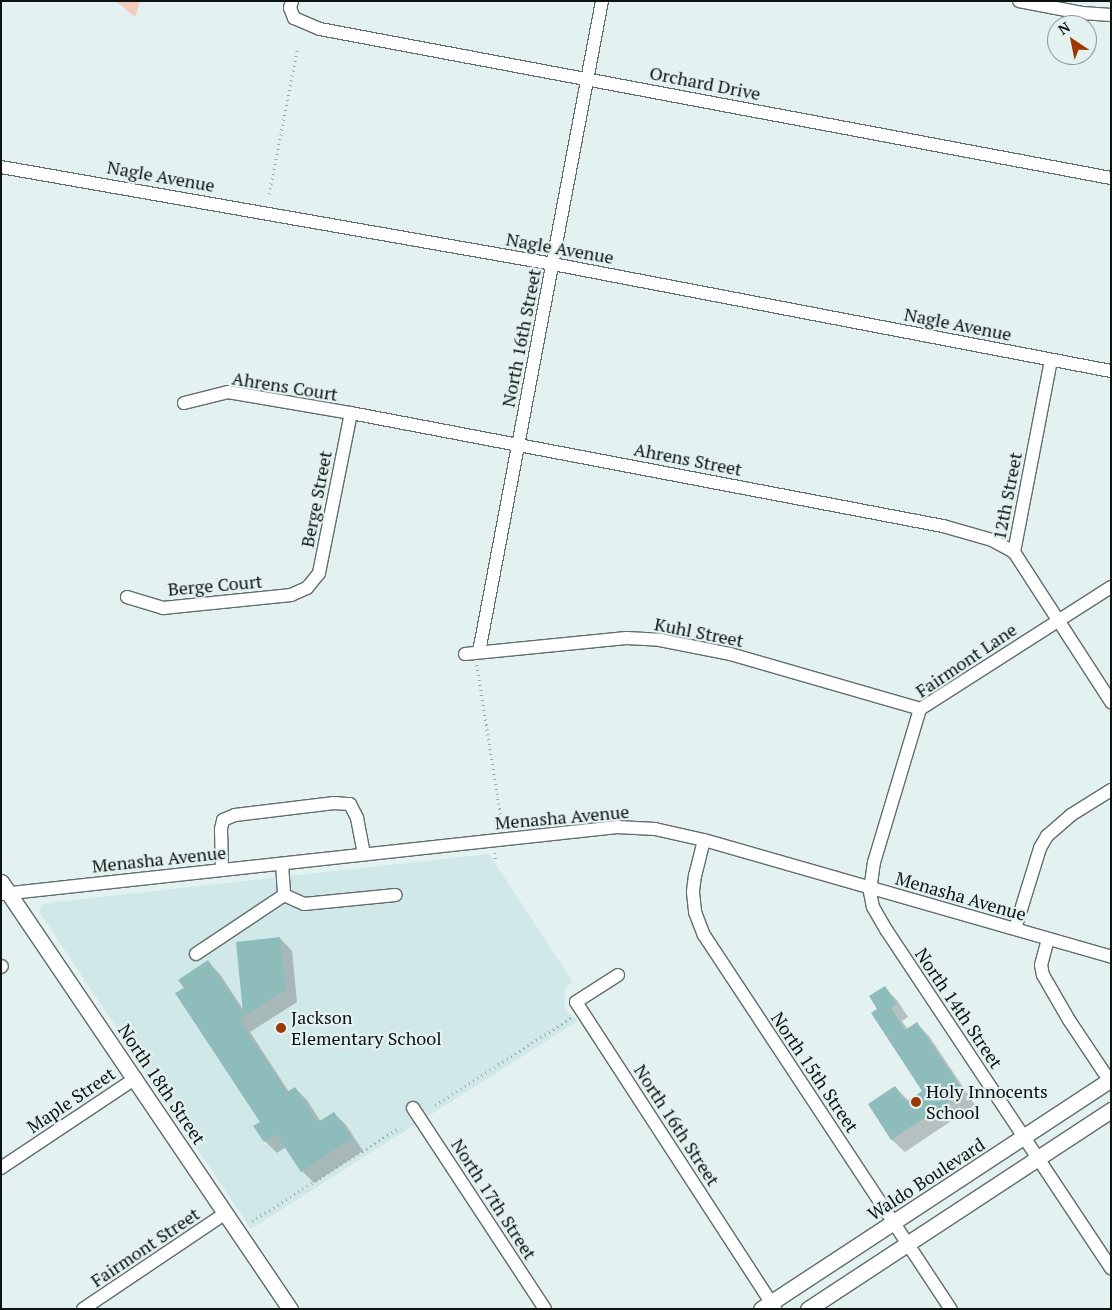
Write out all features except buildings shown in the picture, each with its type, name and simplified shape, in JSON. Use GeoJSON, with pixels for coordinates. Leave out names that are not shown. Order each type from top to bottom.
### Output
{"type":"FeatureCollection","features":[{"type":"Feature","properties":{"kind":"main road","name":"North 18th Street"},"geometry":{"type":"LineString","coordinates":[[4,890],[136,1078],[290,1309]]}},
{"type":"Feature","properties":{"kind":"main road","name":"Waldo Boulevard"},"geometry":{"type":"LineString","coordinates":[[769,1307],[893,1222],[1110,1080]]}},
{"type":"Feature","properties":{"kind":"main road"},"geometry":{"type":"LineString","coordinates":[[808,1309],[1111,1110]]}},
{"type":"Feature","properties":{"kind":"street","name":"Orchard Drive"},"geometry":{"type":"LineString","coordinates":[[292,1],[290,8],[294,18],[320,29],[1111,178]]}},
{"type":"Feature","properties":{"kind":"street","name":"North 16th Street"},"geometry":{"type":"LineString","coordinates":[[478,659],[602,1]]}},
{"type":"Feature","properties":{"kind":"street"},"geometry":{"type":"LineString","coordinates":[[1019,1],[1082,13],[1111,15]]}},
{"type":"Feature","properties":{"kind":"street","name":"Nagle Avenue"},"geometry":{"type":"LineString","coordinates":[[1,167],[113,185],[553,264],[1111,370]]}},
{"type":"Feature","properties":{"kind":"street","name":"12th Street"},"geometry":{"type":"LineString","coordinates":[[1051,360],[1014,552],[1111,702]]}},
{"type":"Feature","properties":{"kind":"street","name":"Ahrens Court"},"geometry":{"type":"LineString","coordinates":[[184,403],[228,392],[351,414]]}},
{"type":"Feature","properties":{"kind":"street","name":"Ahrens Street"},"geometry":{"type":"LineString","coordinates":[[351,414],[943,526],[992,540],[1014,552]]}},
{"type":"Feature","properties":{"kind":"street","name":"Berge Street"},"geometry":{"type":"LineString","coordinates":[[307,588],[319,573],[351,414]]}},
{"type":"Feature","properties":{"kind":"street","name":"Fairmont Lane"},"geometry":{"type":"LineString","coordinates":[[870,888],[874,862],[920,709],[1111,587]]}},
{"type":"Feature","properties":{"kind":"street","name":"Berge Court"},"geometry":{"type":"LineString","coordinates":[[127,597],[163,608],[291,595],[307,588]]}},
{"type":"Feature","properties":{"kind":"street","name":"Kuhl Street"},"geometry":{"type":"LineString","coordinates":[[465,654],[478,659],[626,638],[660,640],[730,654],[920,709]]}},
{"type":"Feature","properties":{"kind":"street"},"geometry":{"type":"LineString","coordinates":[[1015,929],[1040,848],[1047,836],[1071,815],[1111,790]]}},
{"type":"Feature","properties":{"kind":"street"},"geometry":{"type":"LineString","coordinates":[[222,870],[221,830],[223,820],[235,815],[334,802],[350,804],[357,818],[364,854]]}},
{"type":"Feature","properties":{"kind":"street","name":"Menasha Avenue"},"geometry":{"type":"LineString","coordinates":[[4,890],[282,864],[617,827],[655,829],[704,840],[1111,957]]}},
{"type":"Feature","properties":{"kind":"street","name":"North 15th Street"},"geometry":{"type":"LineString","coordinates":[[704,840],[693,892],[695,912],[704,935],[951,1309]]}},
{"type":"Feature","properties":{"kind":"street"},"geometry":{"type":"LineString","coordinates":[[282,864],[284,895]]}},
{"type":"Feature","properties":{"kind":"street","name":"North 14th Street"},"geometry":{"type":"LineString","coordinates":[[870,888],[872,903],[881,922],[1111,1268]]}},
{"type":"Feature","properties":{"kind":"street"},"geometry":{"type":"LineString","coordinates":[[284,895],[304,904],[396,895]]}},
{"type":"Feature","properties":{"kind":"street"},"geometry":{"type":"LineString","coordinates":[[196,954],[284,895]]}},
{"type":"Feature","properties":{"kind":"street"},"geometry":{"type":"LineString","coordinates":[[1048,939],[1041,962],[1043,975],[1069,1020],[1110,1080]]}},
{"type":"Feature","properties":{"kind":"street","name":"North 16th Street"},"geometry":{"type":"LineString","coordinates":[[618,975],[576,1002],[769,1307]]}},
{"type":"Feature","properties":{"kind":"street","name":"Maple Street"},"geometry":{"type":"LineString","coordinates":[[1,1168],[136,1078]]}},
{"type":"Feature","properties":{"kind":"street","name":"North 17th Street"},"geometry":{"type":"LineString","coordinates":[[413,1108],[545,1309]]}},
{"type":"Feature","properties":{"kind":"street","name":"Fairmont Street"},"geometry":{"type":"LineString","coordinates":[[83,1309],[226,1213]]}},
{"type":"Feature","properties":{"kind":"path"},"geometry":{"type":"LineString","coordinates":[[269,194],[297,50]]}},
{"type":"Feature","properties":{"kind":"path"},"geometry":{"type":"LineString","coordinates":[[478,659],[501,816]]}},
{"type":"Feature","properties":{"kind":"path"},"geometry":{"type":"LineString","coordinates":[[495,816],[496,825]]}},
{"type":"Feature","properties":{"kind":"path"},"geometry":{"type":"LineString","coordinates":[[496,853],[496,862]]}},
{"type":"Feature","properties":{"kind":"path"},"geometry":{"type":"LineString","coordinates":[[435,1105],[572,1017]]}},
{"type":"Feature","properties":{"kind":"path"},"geometry":{"type":"LineString","coordinates":[[252,1221],[400,1127]]}},
{"type":"Feature","properties":{"kind":"shaded area"},"geometry":{"type":"Polygon","coordinates":[[[116,1],[140,1],[135,17],[116,1]]]}},
{"type":"Feature","properties":{"kind":"shaded area"},"geometry":{"type":"Polygon","coordinates":[[[489,854],[573,982],[566,987],[564,1003],[566,1010],[578,1021],[251,1229],[40,913],[41,905],[47,903],[489,854]]]}},
{"type":"Feature","properties":{"kind":"place","name":"Jackson Elementary School"},"geometry":{"type":"Point","coordinates":[281,1028]}},
{"type":"Feature","properties":{"kind":"place","name":"Holy Innocents School"},"geometry":{"type":"Point","coordinates":[916,1102]}}]}
